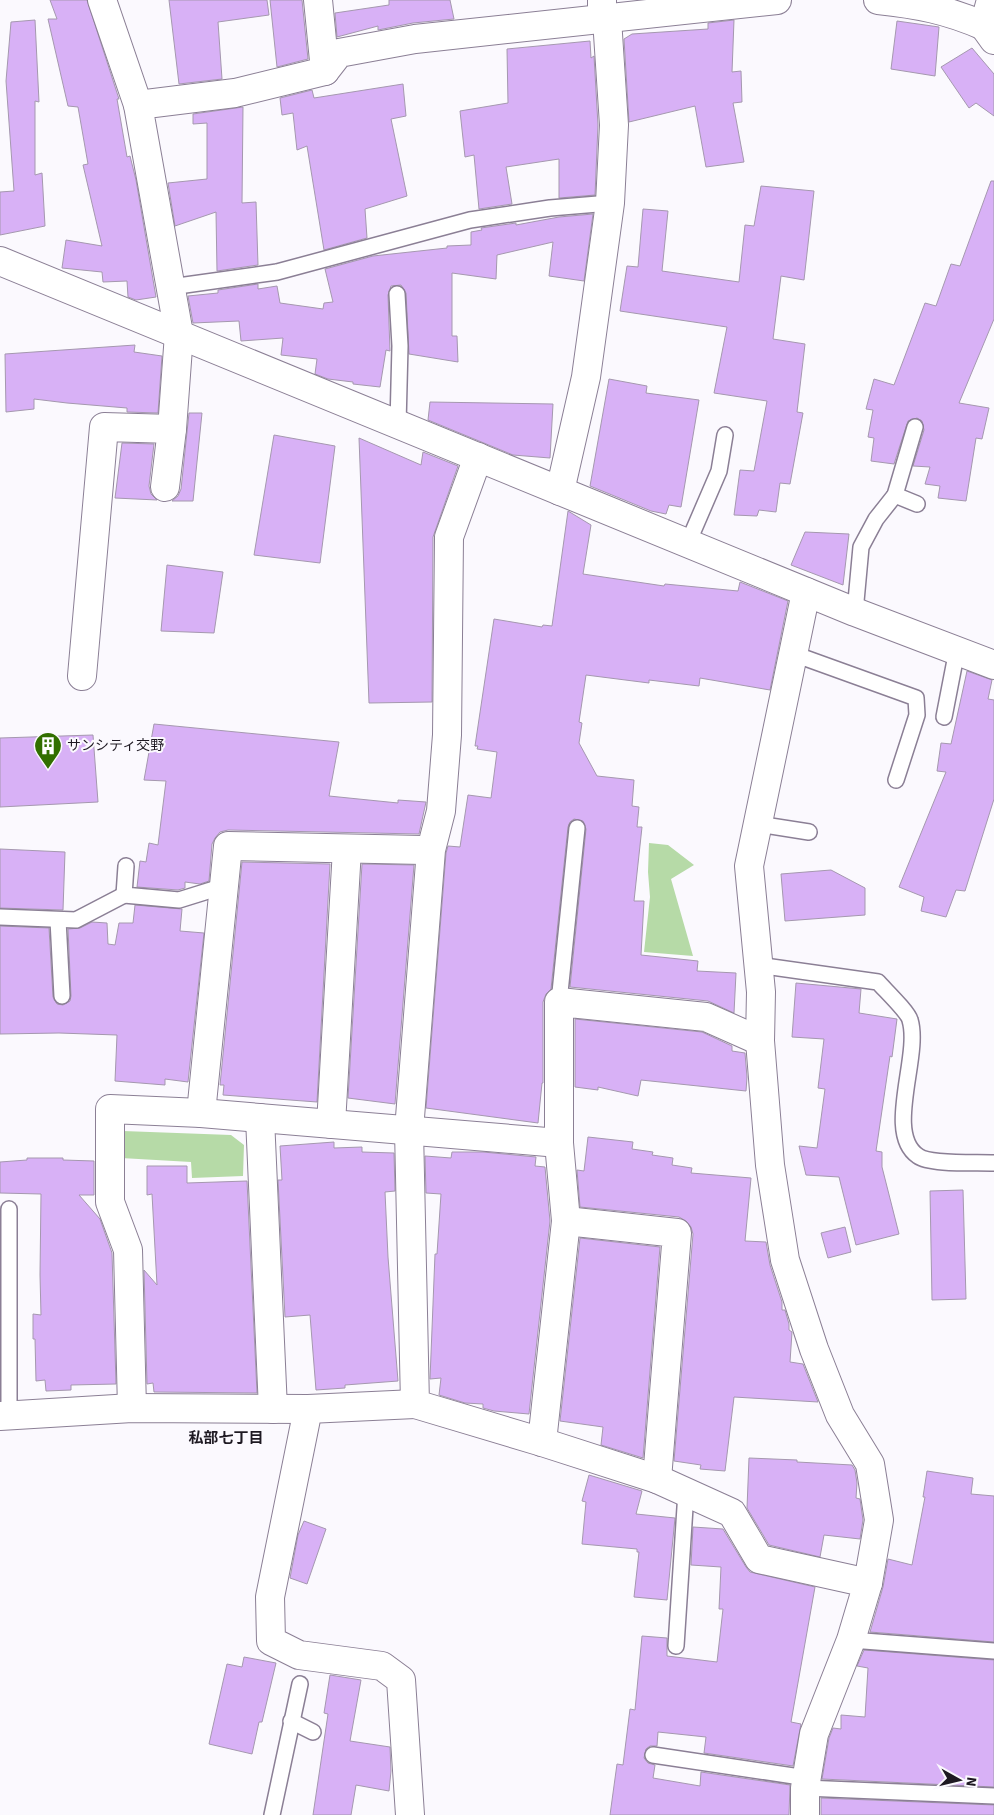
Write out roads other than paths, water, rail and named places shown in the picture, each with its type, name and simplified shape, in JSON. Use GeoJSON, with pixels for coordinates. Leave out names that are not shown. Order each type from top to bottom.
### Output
{"type":"FeatureCollection","features":[{"type":"Feature","properties":{"kind":"street"},"geometry":{"type":"LineString","coordinates":[[102,0],[138,105],[179,334],[172,429],[165,487]]}},
{"type":"Feature","properties":{"kind":"street"},"geometry":{"type":"LineString","coordinates":[[318,0],[325,71]]}},
{"type":"Feature","properties":{"kind":"street"},"geometry":{"type":"LineString","coordinates":[[138,105],[235,93],[325,71],[339,54],[386,44],[604,9],[777,0]]}},
{"type":"Feature","properties":{"kind":"street"},"geometry":{"type":"LineString","coordinates":[[878,0],[912,3],[958,14],[989,33],[991,0]]}},
{"type":"Feature","properties":{"kind":"street"},"geometry":{"type":"LineString","coordinates":[[560,490],[586,377],[610,203],[614,125],[604,9]]}},
{"type":"Feature","properties":{"kind":"street"},"geometry":{"type":"LineString","coordinates":[[0,261],[855,612],[994,665]]}},
{"type":"Feature","properties":{"kind":"street"},"geometry":{"type":"LineString","coordinates":[[82,676],[104,427],[172,429]]}},
{"type":"Feature","properties":{"kind":"street"},"geometry":{"type":"LineString","coordinates":[[415,1404],[408,1130],[431,850],[441,811],[447,735],[449,537],[478,457]]}},
{"type":"Feature","properties":{"kind":"street"},"geometry":{"type":"LineString","coordinates":[[805,1815],[806,1783],[814,1734],[851,1640],[868,1583],[879,1520],[870,1464],[840,1415],[814,1349],[785,1260],[770,1166],[760,1041],[761,992],[748,866],[806,592]]}},
{"type":"Feature","properties":{"kind":"street"},"geometry":{"type":"LineString","coordinates":[[201,1113],[228,846],[423,850]]}},
{"type":"Feature","properties":{"kind":"street"},"geometry":{"type":"LineString","coordinates":[[331,1124],[347,848]]}},
{"type":"Feature","properties":{"kind":"street"},"geometry":{"type":"LineString","coordinates":[[542,1442],[566,1221],[560,1143],[560,1002],[706,1017],[760,1041]]}},
{"type":"Feature","properties":{"kind":"street"},"geometry":{"type":"LineString","coordinates":[[132,1408],[128,1250],[110,1202],[110,1109],[201,1113],[560,1143]]}},
{"type":"Feature","properties":{"kind":"street"},"geometry":{"type":"LineString","coordinates":[[260,1118],[274,1409]]}},
{"type":"Feature","properties":{"kind":"street"},"geometry":{"type":"LineString","coordinates":[[566,1221],[677,1233],[657,1479]]}},
{"type":"Feature","properties":{"kind":"street"},"geometry":{"type":"LineString","coordinates":[[5,1416],[132,1408],[308,1409],[415,1404],[657,1479],[732,1513],[759,1559],[868,1583]]}},
{"type":"Feature","properties":{"kind":"street"},"geometry":{"type":"LineString","coordinates":[[308,1409],[270,1597],[271,1641],[299,1655],[382,1666],[401,1680],[410,1815]]}},
{"type":"Feature","properties":{"kind":"lane"},"geometry":{"type":"LineString","coordinates":[[171,288],[277,272],[470,220],[550,208],[610,203]]}},
{"type":"Feature","properties":{"kind":"lane"},"geometry":{"type":"LineString","coordinates":[[397,294],[400,346],[398,424]]}},
{"type":"Feature","properties":{"kind":"lane"},"geometry":{"type":"LineString","coordinates":[[855,612],[861,547],[876,519],[895,495],[915,427]]}},
{"type":"Feature","properties":{"kind":"lane"},"geometry":{"type":"LineString","coordinates":[[688,543],[719,471],[725,435]]}},
{"type":"Feature","properties":{"kind":"lane"},"geometry":{"type":"LineString","coordinates":[[895,495],[917,504]]}},
{"type":"Feature","properties":{"kind":"lane"},"geometry":{"type":"LineString","coordinates":[[944,717],[957,650]]}},
{"type":"Feature","properties":{"kind":"lane"},"geometry":{"type":"LineString","coordinates":[[794,654],[916,698],[917,715],[896,780]]}},
{"type":"Feature","properties":{"kind":"lane"},"geometry":{"type":"LineString","coordinates":[[758,824],[809,832]]}},
{"type":"Feature","properties":{"kind":"lane"},"geometry":{"type":"LineString","coordinates":[[560,1002],[577,828]]}},
{"type":"Feature","properties":{"kind":"lane"},"geometry":{"type":"LineString","coordinates":[[124,895],[126,866]]}},
{"type":"Feature","properties":{"kind":"lane"},"geometry":{"type":"LineString","coordinates":[[0,917],[76,920],[124,895],[179,900],[224,886]]}},
{"type":"Feature","properties":{"kind":"lane"},"geometry":{"type":"LineString","coordinates":[[58,920],[62,996]]}},
{"type":"Feature","properties":{"kind":"lane"},"geometry":{"type":"LineString","coordinates":[[758,965],[878,982],[910,1019],[912,1046],[902,1125],[908,1145],[918,1157],[933,1161],[994,1163]]}},
{"type":"Feature","properties":{"kind":"lane"},"geometry":{"type":"LineString","coordinates":[[5,1416],[9,1209]]}},
{"type":"Feature","properties":{"kind":"lane"},"geometry":{"type":"LineString","coordinates":[[676,1646],[686,1492]]}},
{"type":"Feature","properties":{"kind":"lane"},"geometry":{"type":"LineString","coordinates":[[851,1640],[994,1651]]}},
{"type":"Feature","properties":{"kind":"lane"},"geometry":{"type":"LineString","coordinates":[[272,1815],[300,1684]]}},
{"type":"Feature","properties":{"kind":"lane"},"geometry":{"type":"LineString","coordinates":[[291,1721],[314,1732]]}},
{"type":"Feature","properties":{"kind":"lane"},"geometry":{"type":"LineString","coordinates":[[653,1755],[806,1783],[994,1796]]}},
{"type":"Feature","properties":{"kind":"place","name":"サンシティ交野"},"geometry":{"type":"Point","coordinates":[48,770]}},
{"type":"Feature","properties":{"kind":"district","name":"私部七丁目"},"geometry":{"type":"Point","coordinates":[226,1438]}}]}
